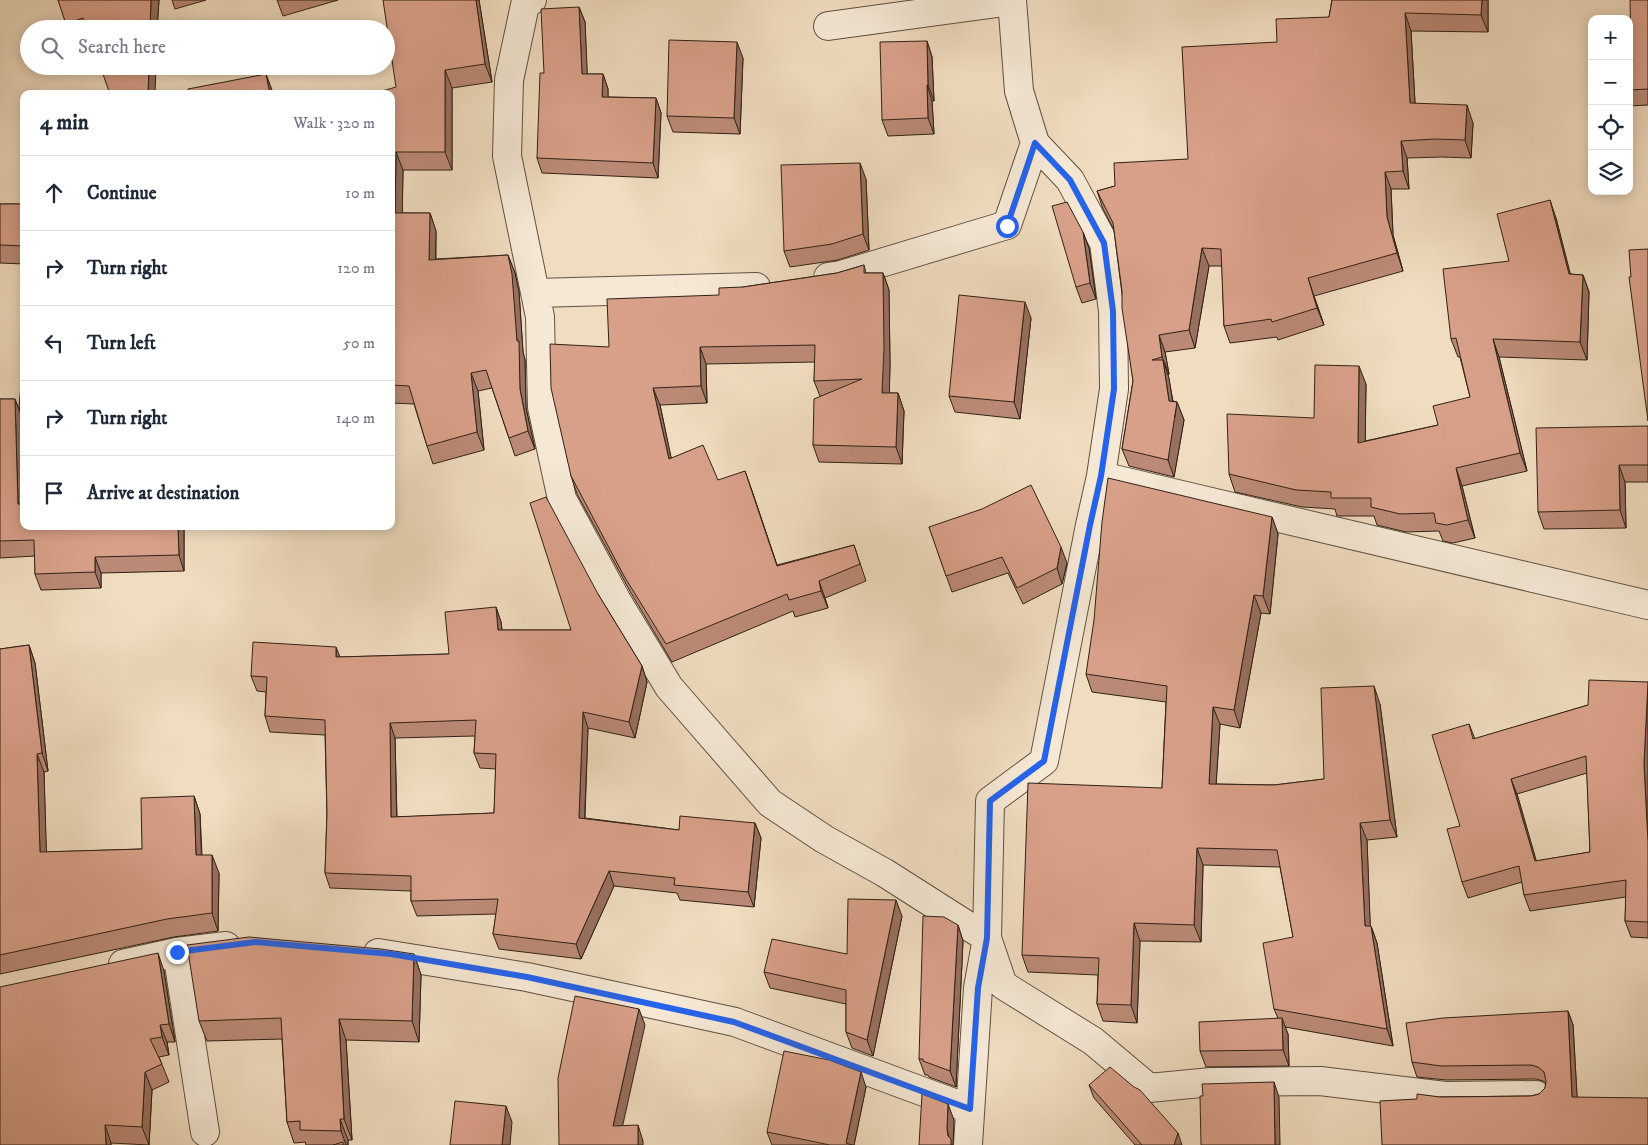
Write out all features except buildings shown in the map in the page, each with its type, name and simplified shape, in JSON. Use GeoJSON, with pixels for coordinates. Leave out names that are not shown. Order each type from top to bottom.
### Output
{"type":"FeatureCollection","features":[{"type":"Feature","properties":{"kind":"street"},"geometry":{"type":"LineString","coordinates":[[532,0],[525,5],[509,80],[507,156],[540,317],[542,407],[562,499],[617,601],[669,687],[770,803],[824,839],[885,873],[987,938],[1003,985],[1092,1041],[1148,1088],[1211,1082],[1320,1081],[1445,1096],[1536,1095]]}},
{"type":"Feature","properties":{"kind":"street"},"geometry":{"type":"LineString","coordinates":[[828,26],[1012,0],[1019,91],[1035,143],[1070,180],[1104,243],[1113,311],[1114,389],[1101,476],[1044,761],[990,801],[987,938],[978,988],[968,1145]]}},
{"type":"Feature","properties":{"kind":"street"},"geometry":{"type":"LineString","coordinates":[[536,293],[747,288],[794,282],[841,275],[1007,226],[1035,143]]}},
{"type":"Feature","properties":{"kind":"street"},"geometry":{"type":"LineString","coordinates":[[1101,476],[1648,604]]}},
{"type":"Feature","properties":{"kind":"street"},"geometry":{"type":"LineString","coordinates":[[102,969],[177,952],[246,943]]}},
{"type":"Feature","properties":{"kind":"street"},"geometry":{"type":"LineString","coordinates":[[352,951],[391,954],[527,977],[734,1022],[970,1109]]}},
{"type":"Feature","properties":{"kind":"street"},"geometry":{"type":"LineString","coordinates":[[177,952],[205,1132]]}},
{"type":"Feature","properties":{"kind":"route"},"geometry":{"type":"LineString","coordinates":[[177,952],[256,942],[391,954],[527,977],[734,1022],[970,1109],[978,988],[987,938],[990,801],[1044,761],[1101,476],[1114,389],[1113,311],[1104,243],[1070,180],[1035,143],[1007,226]]}}]}
